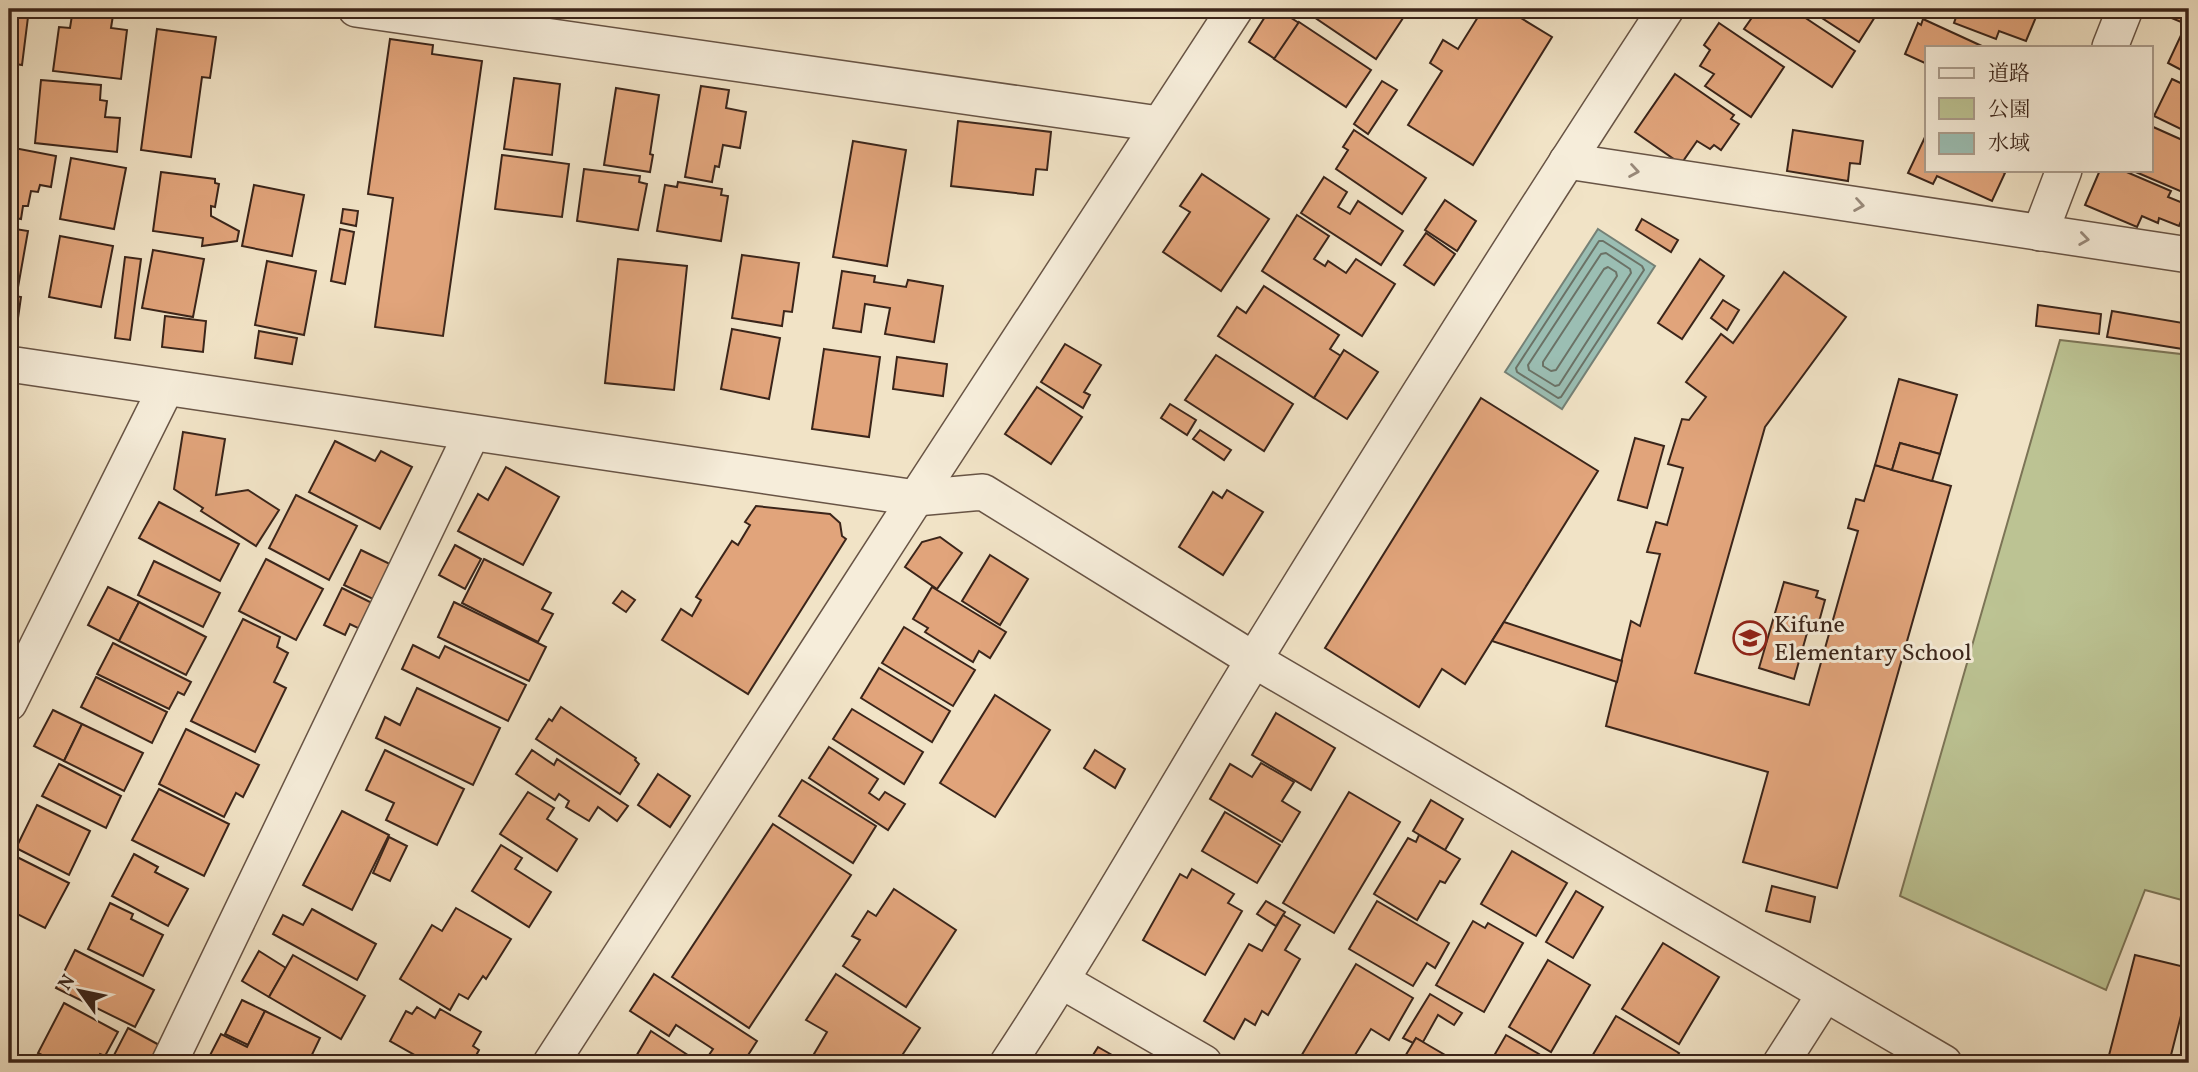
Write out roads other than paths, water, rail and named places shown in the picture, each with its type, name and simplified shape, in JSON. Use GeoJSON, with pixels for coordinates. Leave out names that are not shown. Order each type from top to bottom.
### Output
{"type":"FeatureCollection","features":[{"type":"Feature","properties":{"kind":"street"},"geometry":{"type":"LineString","coordinates":[[356,9],[1159,124]]}},
{"type":"Feature","properties":{"kind":"street"},"geometry":{"type":"LineString","coordinates":[[551,1063],[1235,9]]}},
{"type":"Feature","properties":{"kind":"street"},"geometry":{"type":"LineString","coordinates":[[1008,1063],[1062,981],[1254,660],[1567,161],[1666,9]]}},
{"type":"Feature","properties":{"kind":"street"},"geometry":{"type":"LineString","coordinates":[[2110,46],[2125,9]]}},
{"type":"Feature","properties":{"kind":"street"},"geometry":{"type":"LineString","coordinates":[[1567,161],[2189,255]]}},
{"type":"Feature","properties":{"kind":"street"},"geometry":{"type":"LineString","coordinates":[[2040,233],[2063,172]]}},
{"type":"Feature","properties":{"kind":"street"},"geometry":{"type":"LineString","coordinates":[[9,364],[916,498],[983,492],[1254,660],[1944,1063]]}},
{"type":"Feature","properties":{"kind":"street"},"geometry":{"type":"LineString","coordinates":[[9,704],[166,388]]}},
{"type":"Feature","properties":{"kind":"street"},"geometry":{"type":"LineString","coordinates":[[169,1063],[472,433]]}},
{"type":"Feature","properties":{"kind":"street"},"geometry":{"type":"LineString","coordinates":[[1062,981],[1203,1063]]}},
{"type":"Feature","properties":{"kind":"street"},"geometry":{"type":"LineString","coordinates":[[1781,1063],[1825,994]]}},
{"type":"Feature","properties":{"kind":"water"},"geometry":{"type":"Polygon","coordinates":[[[1598,229],[1655,266],[1562,409],[1505,372],[1598,229]]]}},
{"type":"Feature","properties":{"kind":"place","name":"Kifune Elementary School"},"geometry":{"type":"Point","coordinates":[1750,638]}}]}
